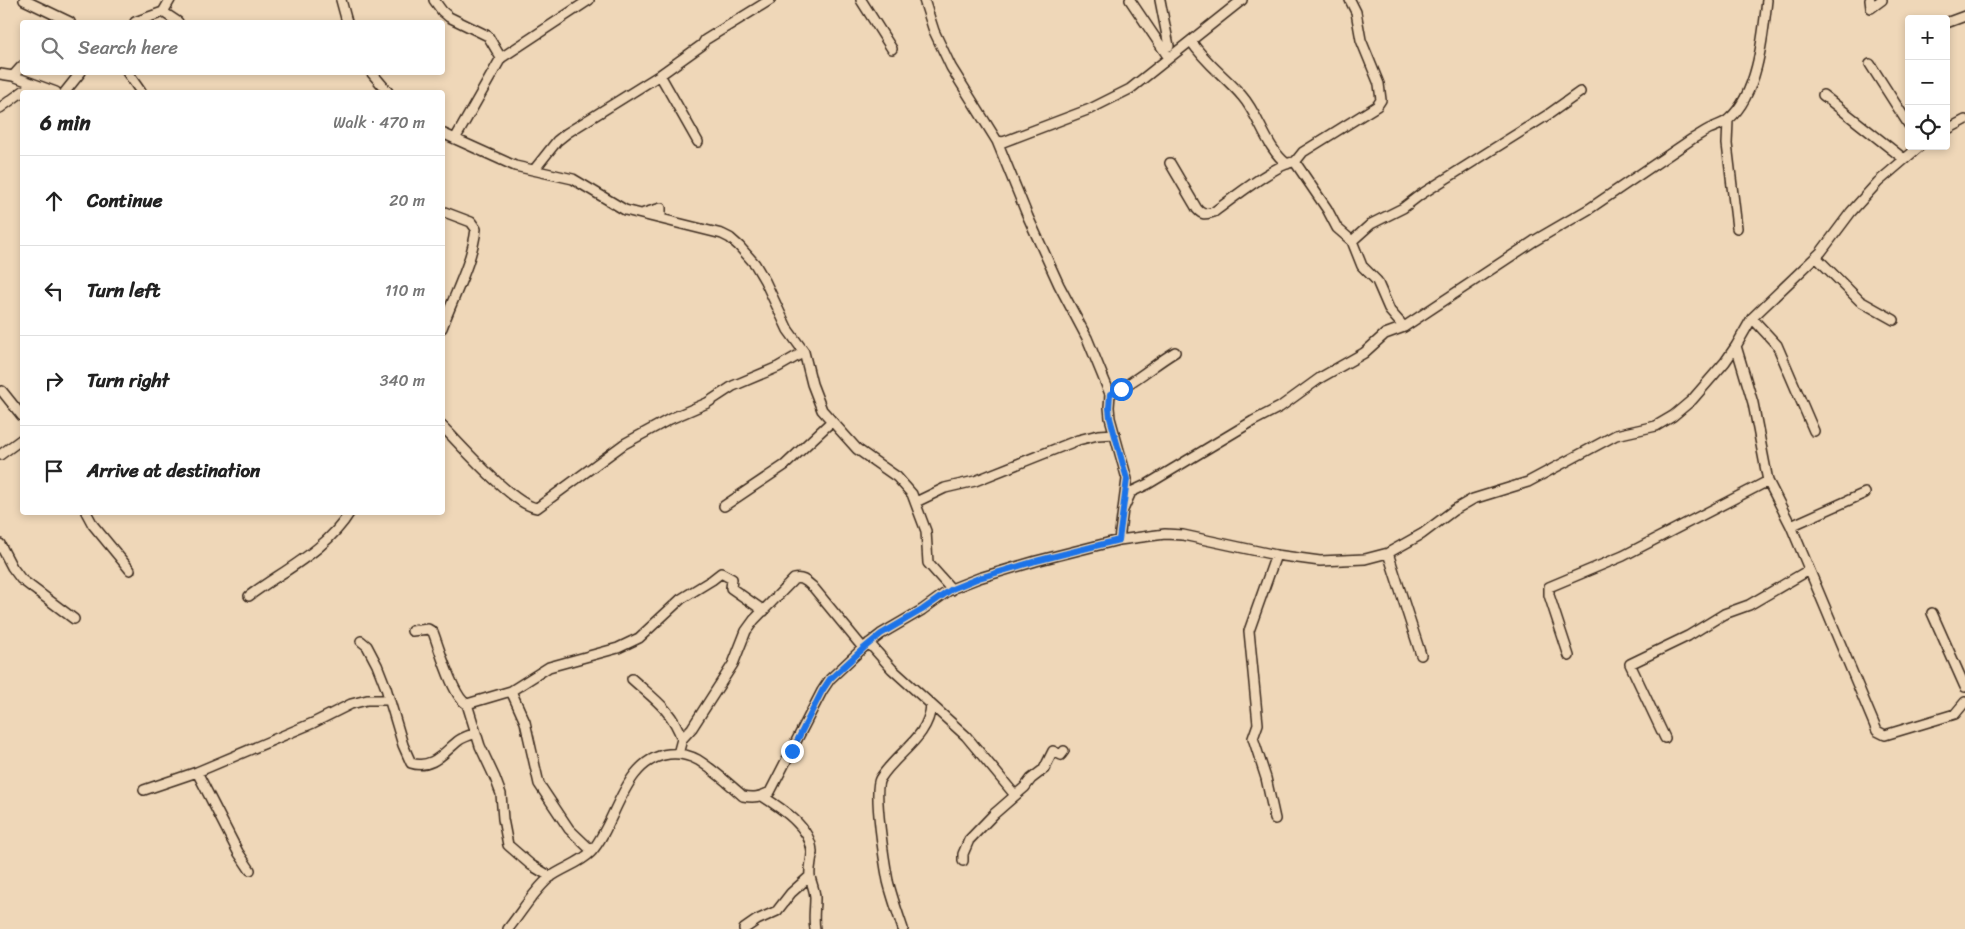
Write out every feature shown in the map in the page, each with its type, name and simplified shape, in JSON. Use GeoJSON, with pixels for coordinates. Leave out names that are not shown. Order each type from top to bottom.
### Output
{"type":"FeatureCollection","features":[{"type":"Feature","properties":{"kind":"street"},"geometry":{"type":"LineString","coordinates":[[24,0],[62,20]]}},
{"type":"Feature","properties":{"kind":"street"},"geometry":{"type":"LineString","coordinates":[[140,20],[163,12],[170,0]]}},
{"type":"Feature","properties":{"kind":"street"},"geometry":{"type":"LineString","coordinates":[[341,0],[346,20]]}},
{"type":"Feature","properties":{"kind":"street"},"geometry":{"type":"LineString","coordinates":[[434,0],[449,17],[488,36],[501,58]]}},
{"type":"Feature","properties":{"kind":"street"},"geometry":{"type":"LineString","coordinates":[[454,139],[501,58],[589,0]]}},
{"type":"Feature","properties":{"kind":"street"},"geometry":{"type":"LineString","coordinates":[[534,170],[557,141],[567,133],[660,75],[702,45],[705,40],[770,0]]}},
{"type":"Feature","properties":{"kind":"street"},"geometry":{"type":"LineString","coordinates":[[861,0],[892,49]]}},
{"type":"Feature","properties":{"kind":"street"},"geometry":{"type":"LineString","coordinates":[[924,0],[936,36],[951,68],[997,142],[1028,217],[1059,285],[1087,338],[1110,394],[1109,408],[1127,479],[1119,540]]}},
{"type":"Feature","properties":{"kind":"street"},"geometry":{"type":"LineString","coordinates":[[1130,0],[1169,58]]}},
{"type":"Feature","properties":{"kind":"street"},"geometry":{"type":"LineString","coordinates":[[1160,0],[1169,46],[1162,47]]}},
{"type":"Feature","properties":{"kind":"street"},"geometry":{"type":"LineString","coordinates":[[997,142],[1003,142],[1090,109],[1130,89],[1242,0]]}},
{"type":"Feature","properties":{"kind":"street"},"geometry":{"type":"LineString","coordinates":[[1170,163],[1201,214],[1214,212],[1268,174],[1291,163],[1303,152],[1377,106],[1381,100],[1379,84],[1361,40],[1356,12],[1350,0]]}},
{"type":"Feature","properties":{"kind":"street"},"geometry":{"type":"LineString","coordinates":[[1123,510],[1132,492],[1280,406],[1320,378],[1364,353],[1385,334],[1404,327],[1534,241],[1589,209],[1692,139],[1728,120],[1749,92],[1758,58],[1767,0]]}},
{"type":"Feature","properties":{"kind":"street"},"geometry":{"type":"LineString","coordinates":[[1870,0],[1871,8],[1882,0]]}},
{"type":"Feature","properties":{"kind":"street"},"geometry":{"type":"LineString","coordinates":[[163,12],[175,20]]}},
{"type":"Feature","properties":{"kind":"street"},"geometry":{"type":"LineString","coordinates":[[1950,22],[1965,16]]}},
{"type":"Feature","properties":{"kind":"street"},"geometry":{"type":"LineString","coordinates":[[1191,41],[1202,57],[1241,95],[1276,153],[1291,163],[1327,209],[1337,228],[1352,241],[1362,266],[1376,281],[1390,311],[1404,327]]}},
{"type":"Feature","properties":{"kind":"street"},"geometry":{"type":"LineString","coordinates":[[1870,64],[1905,119]]}},
{"type":"Feature","properties":{"kind":"street"},"geometry":{"type":"LineString","coordinates":[[13,76],[20,68]]}},
{"type":"Feature","properties":{"kind":"street"},"geometry":{"type":"LineString","coordinates":[[0,74],[13,76],[50,90]]}},
{"type":"Feature","properties":{"kind":"street"},"geometry":{"type":"LineString","coordinates":[[67,90],[79,75]]}},
{"type":"Feature","properties":{"kind":"street"},"geometry":{"type":"LineString","coordinates":[[129,75],[140,90]]}},
{"type":"Feature","properties":{"kind":"street"},"geometry":{"type":"LineString","coordinates":[[374,75],[386,90]]}},
{"type":"Feature","properties":{"kind":"street"},"geometry":{"type":"LineString","coordinates":[[660,75],[698,142]]}},
{"type":"Feature","properties":{"kind":"street"},"geometry":{"type":"LineString","coordinates":[[25,90],[33,84]]}},
{"type":"Feature","properties":{"kind":"street"},"geometry":{"type":"LineString","coordinates":[[1352,241],[1372,224],[1403,208],[1420,195],[1549,114],[1580,92]]}},
{"type":"Feature","properties":{"kind":"street"},"geometry":{"type":"LineString","coordinates":[[0,108],[20,93]]}},
{"type":"Feature","properties":{"kind":"street"},"geometry":{"type":"LineString","coordinates":[[1823,95],[1904,159]]}},
{"type":"Feature","properties":{"kind":"street"},"geometry":{"type":"LineString","coordinates":[[1728,120],[1727,144],[1737,228]]}},
{"type":"Feature","properties":{"kind":"street"},"geometry":{"type":"LineString","coordinates":[[1950,128],[1964,123]]}},
{"type":"Feature","properties":{"kind":"street"},"geometry":{"type":"LineString","coordinates":[[445,135],[508,163],[574,179],[625,210],[643,213],[661,208],[661,218],[722,234],[739,246],[755,264],[788,330],[804,352],[816,399],[822,410],[857,449],[897,477],[916,502],[926,531],[928,562],[952,590]]}},
{"type":"Feature","properties":{"kind":"street"},"geometry":{"type":"LineString","coordinates":[[508,929],[542,884],[592,851],[602,838],[635,773],[644,764],[656,757],[678,754],[698,760],[743,796],[752,798],[770,792],[830,679],[866,645],[952,590],[979,578],[1036,561],[1119,540],[1148,535],[1183,535],[1276,556],[1320,561],[1365,559],[1388,553],[1422,534],[1454,510],[1473,499],[1519,486],[1616,435],[1656,426],[1673,416],[1692,400],[1736,346],[1752,318],[1816,257],[1851,212],[1878,182],[1915,150]]}},
{"type":"Feature","properties":{"kind":"street"},"geometry":{"type":"LineString","coordinates":[[445,212],[471,222],[476,229],[469,262],[445,321]]}},
{"type":"Feature","properties":{"kind":"street"},"geometry":{"type":"LineString","coordinates":[[1816,257],[1860,301],[1894,320]]}},
{"type":"Feature","properties":{"kind":"street"},"geometry":{"type":"LineString","coordinates":[[1752,318],[1777,345],[1814,431]]}},
{"type":"Feature","properties":{"kind":"street"},"geometry":{"type":"LineString","coordinates":[[1736,346],[1753,403],[1768,481],[1791,526],[1877,731],[1885,735],[1895,733],[1955,714],[1962,706]]}},
{"type":"Feature","properties":{"kind":"street"},"geometry":{"type":"LineString","coordinates":[[445,429],[511,495],[530,507],[537,508],[624,444],[670,419],[707,403],[733,386],[778,367],[804,352]]}},
{"type":"Feature","properties":{"kind":"street"},"geometry":{"type":"LineString","coordinates":[[1110,394],[1121,389],[1156,363],[1175,352]]}},
{"type":"Feature","properties":{"kind":"street"},"geometry":{"type":"LineString","coordinates":[[2,391],[20,414]]}},
{"type":"Feature","properties":{"kind":"street"},"geometry":{"type":"LineString","coordinates":[[724,506],[785,465],[832,421]]}},
{"type":"Feature","properties":{"kind":"street"},"geometry":{"type":"LineString","coordinates":[[916,502],[945,488],[974,482],[1078,440],[1115,434]]}},
{"type":"Feature","properties":{"kind":"street"},"geometry":{"type":"LineString","coordinates":[[0,455],[20,440]]}},
{"type":"Feature","properties":{"kind":"street"},"geometry":{"type":"LineString","coordinates":[[1569,656],[1549,587],[1623,556],[1768,481]]}},
{"type":"Feature","properties":{"kind":"street"},"geometry":{"type":"LineString","coordinates":[[1791,526],[1865,493]]}},
{"type":"Feature","properties":{"kind":"street"},"geometry":{"type":"LineString","coordinates":[[88,515],[93,525],[130,570]]}},
{"type":"Feature","properties":{"kind":"street"},"geometry":{"type":"LineString","coordinates":[[249,596],[277,575],[318,549],[347,515]]}},
{"type":"Feature","properties":{"kind":"street"},"geometry":{"type":"LineString","coordinates":[[0,544],[12,567],[21,579],[74,619]]}},
{"type":"Feature","properties":{"kind":"street"},"geometry":{"type":"LineString","coordinates":[[1388,553],[1421,655]]}},
{"type":"Feature","properties":{"kind":"street"},"geometry":{"type":"LineString","coordinates":[[1275,819],[1266,778],[1254,738],[1258,724],[1250,631],[1276,556]]}},
{"type":"Feature","properties":{"kind":"street"},"geometry":{"type":"LineString","coordinates":[[1665,738],[1630,664],[1688,636],[1724,614],[1749,605],[1809,570]]}},
{"type":"Feature","properties":{"kind":"street"},"geometry":{"type":"LineString","coordinates":[[467,704],[511,691],[549,667],[618,648],[640,638],[681,600],[721,573],[732,579],[731,588],[764,611]]}},
{"type":"Feature","properties":{"kind":"street"},"geometry":{"type":"LineString","coordinates":[[678,754],[682,739],[692,728],[733,664],[746,631],[794,579],[799,578],[805,580],[866,645],[966,736],[1015,795]]}},
{"type":"Feature","properties":{"kind":"street"},"geometry":{"type":"LineString","coordinates":[[1932,613],[1965,687]]}},
{"type":"Feature","properties":{"kind":"street"},"geometry":{"type":"LineString","coordinates":[[412,631],[428,629],[434,632],[439,654],[456,691],[463,702],[467,704],[476,733],[501,794],[508,845],[531,865],[551,877]]}},
{"type":"Feature","properties":{"kind":"street"},"geometry":{"type":"LineString","coordinates":[[361,641],[372,654],[386,688],[388,700],[411,763],[418,766],[428,764],[440,758],[458,740],[476,733]]}},
{"type":"Feature","properties":{"kind":"street"},"geometry":{"type":"LineString","coordinates":[[632,679],[660,702],[671,716],[682,739]]}},
{"type":"Feature","properties":{"kind":"street"},"geometry":{"type":"LineString","coordinates":[[378,699],[386,688]]}},
{"type":"Feature","properties":{"kind":"street"},"geometry":{"type":"LineString","coordinates":[[511,691],[525,722],[539,784],[569,829],[592,851]]}},
{"type":"Feature","properties":{"kind":"street"},"geometry":{"type":"LineString","coordinates":[[144,790],[197,772],[313,723],[351,704],[378,699],[388,700]]}},
{"type":"Feature","properties":{"kind":"street"},"geometry":{"type":"LineString","coordinates":[[903,929],[888,882],[878,784],[887,769],[922,731],[931,715],[931,705]]}},
{"type":"Feature","properties":{"kind":"street"},"geometry":{"type":"LineString","coordinates":[[1962,706],[1965,719]]}},
{"type":"Feature","properties":{"kind":"street"},"geometry":{"type":"LineString","coordinates":[[963,861],[963,854],[969,840],[1015,795],[1025,788],[1031,779],[1044,769],[1053,751],[1061,755],[1064,750]]}},
{"type":"Feature","properties":{"kind":"street"},"geometry":{"type":"LineString","coordinates":[[197,772],[238,852],[250,870]]}},
{"type":"Feature","properties":{"kind":"street"},"geometry":{"type":"LineString","coordinates":[[762,796],[791,817],[803,831],[811,846],[810,876],[815,890],[813,913],[815,929]]}},
{"type":"Feature","properties":{"kind":"street"},"geometry":{"type":"LineString","coordinates":[[744,929],[757,920],[777,911],[791,893],[810,876]]}},
{"type":"Feature","properties":{"kind":"route"},"geometry":{"type":"LineString","coordinates":[[792,751],[830,679],[881,634],[922,610],[952,589],[979,578],[1119,540],[1127,479],[1109,408],[1110,394],[1121,389]]}}]}
